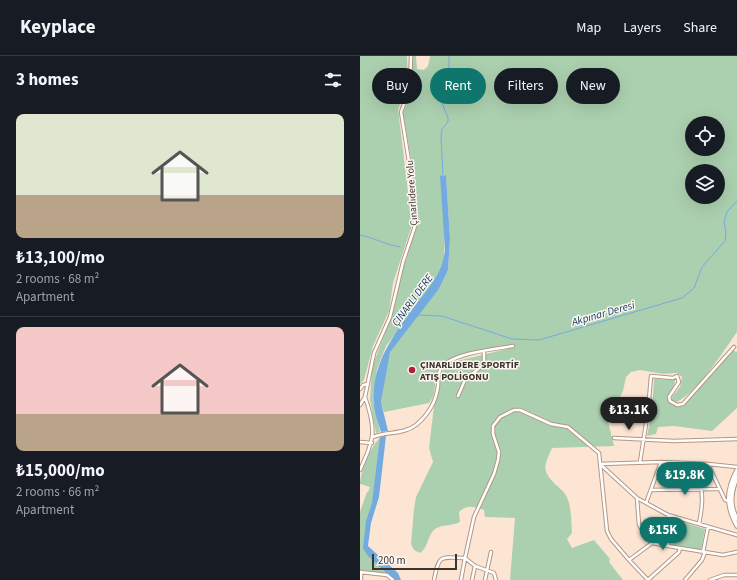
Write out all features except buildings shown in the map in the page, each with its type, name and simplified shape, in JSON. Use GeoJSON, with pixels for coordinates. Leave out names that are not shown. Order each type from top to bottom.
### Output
{"type":"FeatureCollection","features":[{"type":"Feature","properties":{"kind":"main road"},"geometry":{"type":"LineString","coordinates":[[737,470],[731,483],[730,501],[730,514],[737,526]]}},
{"type":"Feature","properties":{"kind":"main road"},"geometry":{"type":"LineString","coordinates":[[737,477],[730,501],[737,519]]}},
{"type":"Feature","properties":{"kind":"street","name":"Çınarlıdere Yolu"},"geometry":{"type":"LineString","coordinates":[[365,397],[374,353],[390,317],[403,262],[415,226],[412,174],[401,112],[410,88],[411,56]]}},
{"type":"Feature","properties":{"kind":"street"},"geometry":{"type":"LineString","coordinates":[[373,437],[381,434],[404,431],[416,424],[432,405],[442,367],[456,358],[513,346]]}},
{"type":"Feature","properties":{"kind":"street"},"geometry":{"type":"LineString","coordinates":[[640,462],[650,398],[651,376],[673,378],[677,376],[679,382],[670,397],[670,401],[676,405],[683,404],[734,347]]}},
{"type":"Feature","properties":{"kind":"street"},"geometry":{"type":"LineString","coordinates":[[458,396],[465,380],[483,366],[484,351]]}},
{"type":"Feature","properties":{"kind":"street"},"geometry":{"type":"LineString","coordinates":[[360,389],[363,385],[368,384]]}},
{"type":"Feature","properties":{"kind":"street"},"geometry":{"type":"LineString","coordinates":[[360,469],[372,443],[373,437],[372,420],[365,397]]}},
{"type":"Feature","properties":{"kind":"street"},"geometry":{"type":"LineString","coordinates":[[360,405],[365,397]]}},
{"type":"Feature","properties":{"kind":"street"},"geometry":{"type":"LineString","coordinates":[[619,400],[650,398]]}},
{"type":"Feature","properties":{"kind":"street"},"geometry":{"type":"LineString","coordinates":[[461,580],[474,517],[494,474],[498,460],[499,452],[493,434],[493,426],[500,417],[514,410],[520,410],[551,424],[568,427],[599,453],[607,531],[611,539],[648,580],[678,553],[680,548]]}},
{"type":"Feature","properties":{"kind":"street"},"geometry":{"type":"LineString","coordinates":[[614,411],[648,411]]}},
{"type":"Feature","properties":{"kind":"street"},"geometry":{"type":"LineString","coordinates":[[614,438],[674,441],[737,439]]}},
{"type":"Feature","properties":{"kind":"street"},"geometry":{"type":"LineString","coordinates":[[360,442],[372,443]]}},
{"type":"Feature","properties":{"kind":"street"},"geometry":{"type":"LineString","coordinates":[[646,503],[661,462]]}},
{"type":"Feature","properties":{"kind":"street"},"geometry":{"type":"LineString","coordinates":[[600,464],[661,462],[737,467]]}},
{"type":"Feature","properties":{"kind":"street"},"geometry":{"type":"LineString","coordinates":[[600,464],[637,498],[646,503],[668,514],[737,535]]}},
{"type":"Feature","properties":{"kind":"street"},"geometry":{"type":"LineString","coordinates":[[708,464],[718,488],[725,500],[730,501]]}},
{"type":"Feature","properties":{"kind":"street"},"geometry":{"type":"LineString","coordinates":[[699,524],[702,508],[702,488],[699,479],[713,474]]}},
{"type":"Feature","properties":{"kind":"street"},"geometry":{"type":"LineString","coordinates":[[651,490],[718,488]]}},
{"type":"Feature","properties":{"kind":"street"},"geometry":{"type":"LineString","coordinates":[[637,498],[639,525],[652,543],[726,555],[737,552]]}},
{"type":"Feature","properties":{"kind":"street"},"geometry":{"type":"LineString","coordinates":[[668,514],[668,546]]}},
{"type":"Feature","properties":{"kind":"street"},"geometry":{"type":"LineString","coordinates":[[685,580],[702,560],[708,527]]}},
{"type":"Feature","properties":{"kind":"street"},"geometry":{"type":"LineString","coordinates":[[630,560],[652,543]]}},
{"type":"Feature","properties":{"kind":"street"},"geometry":{"type":"LineString","coordinates":[[485,580],[491,552]]}},
{"type":"Feature","properties":{"kind":"street"},"geometry":{"type":"LineString","coordinates":[[434,580],[437,563],[446,558],[465,558],[476,566],[495,574],[496,580]]}},
{"type":"Feature","properties":{"kind":"street"},"geometry":{"type":"LineString","coordinates":[[472,580],[476,566]]}},
{"type":"Feature","properties":{"kind":"street"},"geometry":{"type":"LineString","coordinates":[[361,580],[360,572],[387,575],[393,580]]}},
{"type":"Feature","properties":{"kind":"street"},"geometry":{"type":"LineString","coordinates":[[710,580],[724,575],[737,575]]}},
{"type":"Feature","properties":{"kind":"green space"},"geometry":{"type":"Polygon","coordinates":[[[360,56],[407,56],[407,68],[372,68],[372,104],[400,104],[398,109],[412,225],[393,283],[389,311],[373,346],[364,380],[360,384],[360,56]]]}},
{"type":"Feature","properties":{"kind":"green space"},"geometry":{"type":"Polygon","coordinates":[[[413,56],[416,56],[417,68],[413,68],[413,56]]]}},
{"type":"Feature","properties":{"kind":"green space"},"geometry":{"type":"Polygon","coordinates":[[[430,56],[737,56],[737,332],[702,380],[685,397],[677,402],[672,400],[672,397],[680,387],[682,377],[677,373],[664,374],[640,370],[631,372],[626,377],[623,391],[608,421],[614,446],[552,448],[545,468],[551,480],[562,490],[569,503],[572,533],[567,539],[572,548],[594,540],[610,559],[609,562],[623,580],[510,580],[515,518],[485,517],[484,510],[474,507],[462,509],[459,512],[460,522],[441,526],[435,529],[432,532],[425,548],[420,553],[414,550],[411,544],[416,497],[433,462],[429,448],[434,406],[442,372],[448,365],[457,361],[515,347],[511,345],[483,349],[461,354],[452,358],[439,368],[436,376],[434,395],[429,403],[384,412],[381,402],[389,352],[439,289],[448,270],[450,239],[446,175],[444,260],[437,278],[386,346],[377,369],[374,401],[380,432],[376,433],[370,400],[372,367],[391,318],[405,261],[416,229],[417,219],[413,170],[403,113],[407,104],[422,104],[422,70],[424,70],[428,66],[430,56]]]}},
{"type":"Feature","properties":{"kind":"green space"},"geometry":{"type":"Polygon","coordinates":[[[731,350],[737,352],[737,408],[712,431],[674,426],[658,427],[656,434],[647,436],[652,412],[654,379],[675,380],[670,395],[670,401],[676,405],[683,404],[731,350]]]}},
{"type":"Feature","properties":{"kind":"green space"},"geometry":{"type":"Polygon","coordinates":[[[383,436],[366,545],[396,575],[360,570],[360,512],[370,487],[360,484],[367,457],[375,444],[383,436]]]}},
{"type":"Feature","properties":{"kind":"green space"},"geometry":{"type":"Polygon","coordinates":[[[669,518],[705,529],[701,550],[670,544],[669,518]]]}},
{"type":"Feature","properties":{"kind":"water"},"geometry":{"type":"Polygon","coordinates":[[[440,175],[443,177],[446,175],[450,239],[448,270],[439,289],[390,352],[381,402],[388,431],[381,432],[375,413],[374,387],[381,359],[395,334],[440,270],[444,257],[445,250],[440,175]]]}},
{"type":"Feature","properties":{"kind":"water"},"geometry":{"type":"Polygon","coordinates":[[[386,436],[379,497],[371,523],[368,546],[398,573],[401,580],[394,580],[368,556],[363,548],[366,521],[372,503],[380,437],[386,436]]]}},
{"type":"Feature","properties":{"kind":"waterway"},"geometry":{"type":"LineString","coordinates":[[443,177],[441,136],[442,129],[448,122],[448,118],[440,98],[440,87],[442,77],[449,69],[449,56]]}},
{"type":"Feature","properties":{"kind":"waterway","name":"Akpınar Deresi"},"geometry":{"type":"LineString","coordinates":[[416,315],[442,316],[512,339],[539,340],[682,298],[694,288],[702,267],[725,241],[726,232],[724,222],[727,212],[737,201]]}},
{"type":"Feature","properties":{"kind":"waterway"},"geometry":{"type":"LineString","coordinates":[[360,235],[400,247]]}},
{"type":"Feature","properties":{"kind":"place","name":"ÇINARLIDERE SPORTİF ATIŞ POLİGONU"},"geometry":{"type":"Point","coordinates":[412,370]}},
{"type":"Feature","properties":{"kind":"water label","name":"ÇINARLI DERE"},"geometry":{"type":"Point","coordinates":[412,300]}}]}
